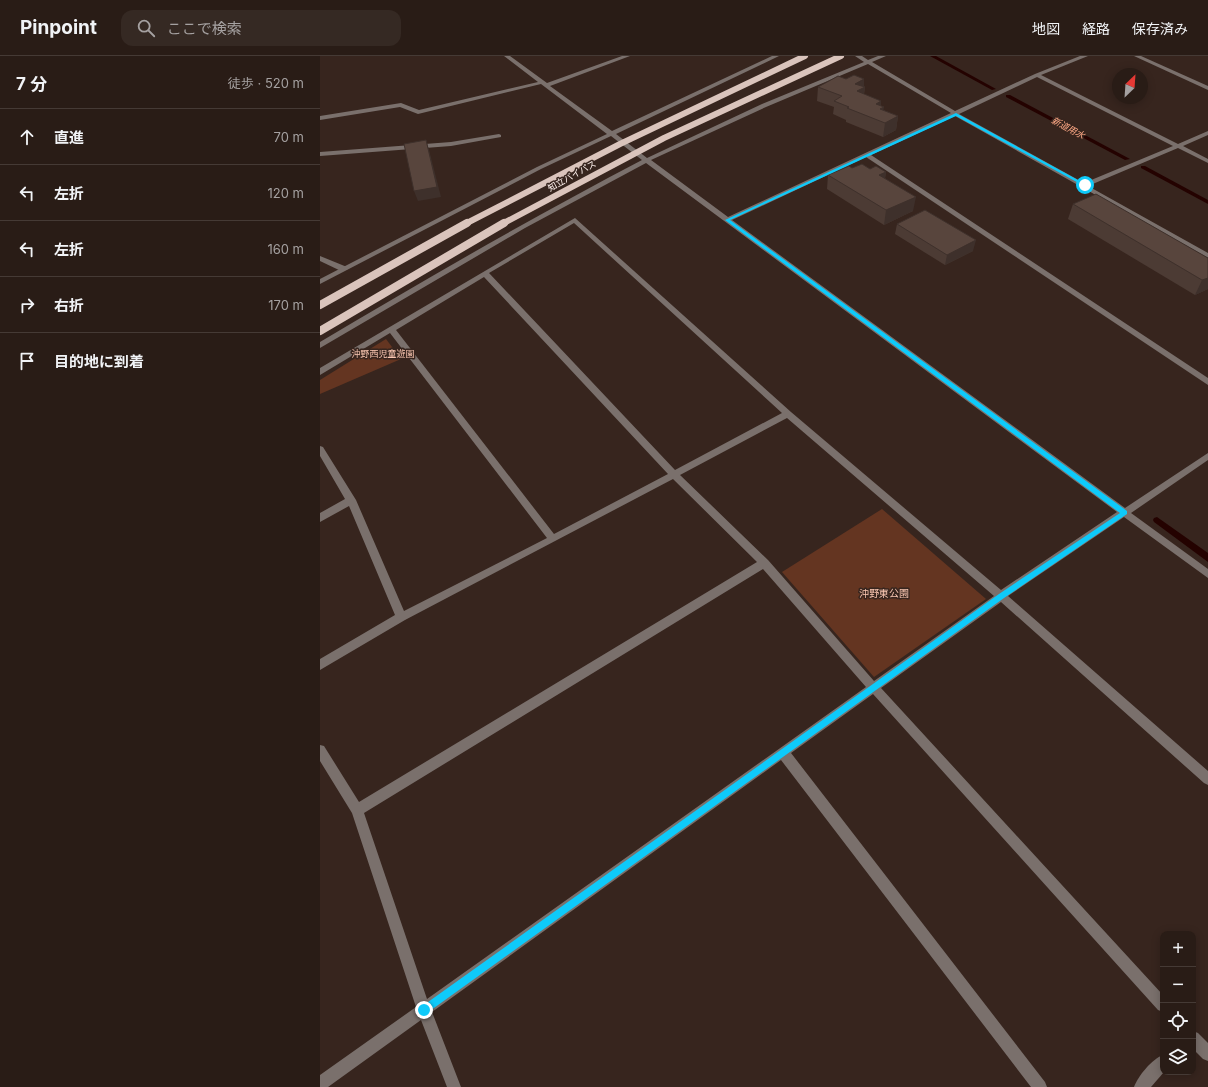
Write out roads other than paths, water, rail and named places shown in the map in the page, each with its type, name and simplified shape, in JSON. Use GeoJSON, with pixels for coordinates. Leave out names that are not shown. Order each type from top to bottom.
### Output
{"type":"FeatureCollection","features":[{"type":"Feature","properties":{"kind":"highway","name":"知立バイパス"},"geometry":{"type":"LineString","coordinates":[[320,305],[422,246],[551,177],[664,120],[805,56]]}},
{"type":"Feature","properties":{"kind":"highway","name":"知立バイパス"},"geometry":{"type":"LineString","coordinates":[[320,330],[442,258],[606,167],[757,94],[841,56]]}},
{"type":"Feature","properties":{"kind":"street"},"geometry":{"type":"LineString","coordinates":[[507,56],[1208,574]]}},
{"type":"Feature","properties":{"kind":"street"},"geometry":{"type":"LineString","coordinates":[[320,118],[401,105],[418,112],[545,84],[626,56]]}},
{"type":"Feature","properties":{"kind":"street"},"geometry":{"type":"LineString","coordinates":[[320,282],[532,172],[776,56]]}},
{"type":"Feature","properties":{"kind":"street"},"geometry":{"type":"LineString","coordinates":[[858,56],[956,114],[1085,185],[1208,256]]}},
{"type":"Feature","properties":{"kind":"street"},"geometry":{"type":"LineString","coordinates":[[320,345],[467,258],[647,160],[751,111],[883,56]]}},
{"type":"Feature","properties":{"kind":"street"},"geometry":{"type":"LineString","coordinates":[[727,220],[956,114],[1036,75],[1085,56]]}},
{"type":"Feature","properties":{"kind":"street"},"geometry":{"type":"LineString","coordinates":[[1138,56],[1208,88]]}},
{"type":"Feature","properties":{"kind":"street"},"geometry":{"type":"LineString","coordinates":[[1036,75],[1208,161]]}},
{"type":"Feature","properties":{"kind":"street"},"geometry":{"type":"LineString","coordinates":[[1085,185],[1176,145],[1208,133]]}},
{"type":"Feature","properties":{"kind":"street"},"geometry":{"type":"LineString","coordinates":[[320,154],[451,144],[499,136]]}},
{"type":"Feature","properties":{"kind":"street"},"geometry":{"type":"LineString","coordinates":[[867,155],[1208,382]]}},
{"type":"Feature","properties":{"kind":"street"},"geometry":{"type":"LineString","coordinates":[[320,372],[574,220],[788,414],[1001,596],[1208,779]]}},
{"type":"Feature","properties":{"kind":"street"},"geometry":{"type":"LineString","coordinates":[[320,258],[344,269]]}},
{"type":"Feature","properties":{"kind":"street"},"geometry":{"type":"LineString","coordinates":[[485,273],[673,474],[764,563],[874,688],[1161,1003]]}},
{"type":"Feature","properties":{"kind":"street"},"geometry":{"type":"LineString","coordinates":[[391,329],[553,539]]}},
{"type":"Feature","properties":{"kind":"street"},"geometry":{"type":"LineString","coordinates":[[320,665],[401,617],[553,539],[788,414]]}},
{"type":"Feature","properties":{"kind":"street"},"geometry":{"type":"LineString","coordinates":[[320,449],[351,500],[401,617]]}},
{"type":"Feature","properties":{"kind":"street"},"geometry":{"type":"LineString","coordinates":[[320,1084],[1001,596],[1208,456]]}},
{"type":"Feature","properties":{"kind":"street"},"geometry":{"type":"LineString","coordinates":[[320,518],[351,500]]}},
{"type":"Feature","properties":{"kind":"street"},"geometry":{"type":"LineString","coordinates":[[357,810],[764,563]]}},
{"type":"Feature","properties":{"kind":"street"},"geometry":{"type":"LineString","coordinates":[[320,750],[357,810],[424,1010],[454,1087]]}},
{"type":"Feature","properties":{"kind":"street"},"geometry":{"type":"LineString","coordinates":[[783,753],[1040,1087]]}},
{"type":"Feature","properties":{"kind":"street"},"geometry":{"type":"LineString","coordinates":[[1194,1039],[1208,1054]]}},
{"type":"Feature","properties":{"kind":"street"},"geometry":{"type":"LineString","coordinates":[[1141,1087],[1160,1065]]}},
{"type":"Feature","properties":{"kind":"waterway","name":"新道用水"},"geometry":{"type":"LineString","coordinates":[[932,56],[994,89]]}},
{"type":"Feature","properties":{"kind":"waterway","name":"新道用水"},"geometry":{"type":"LineString","coordinates":[[1008,96],[1127,159]]}},
{"type":"Feature","properties":{"kind":"waterway","name":"新道用水"},"geometry":{"type":"LineString","coordinates":[[1143,167],[1208,202]]}},
{"type":"Feature","properties":{"kind":"waterway"},"geometry":{"type":"LineString","coordinates":[[1157,520],[1208,558]]}},
{"type":"Feature","properties":{"kind":"park label","name":"沖野西児童遊園"},"geometry":{"type":"Point","coordinates":[383,354]}},
{"type":"Feature","properties":{"kind":"park label","name":"沖野東公園"},"geometry":{"type":"Point","coordinates":[884,593]}}]}
